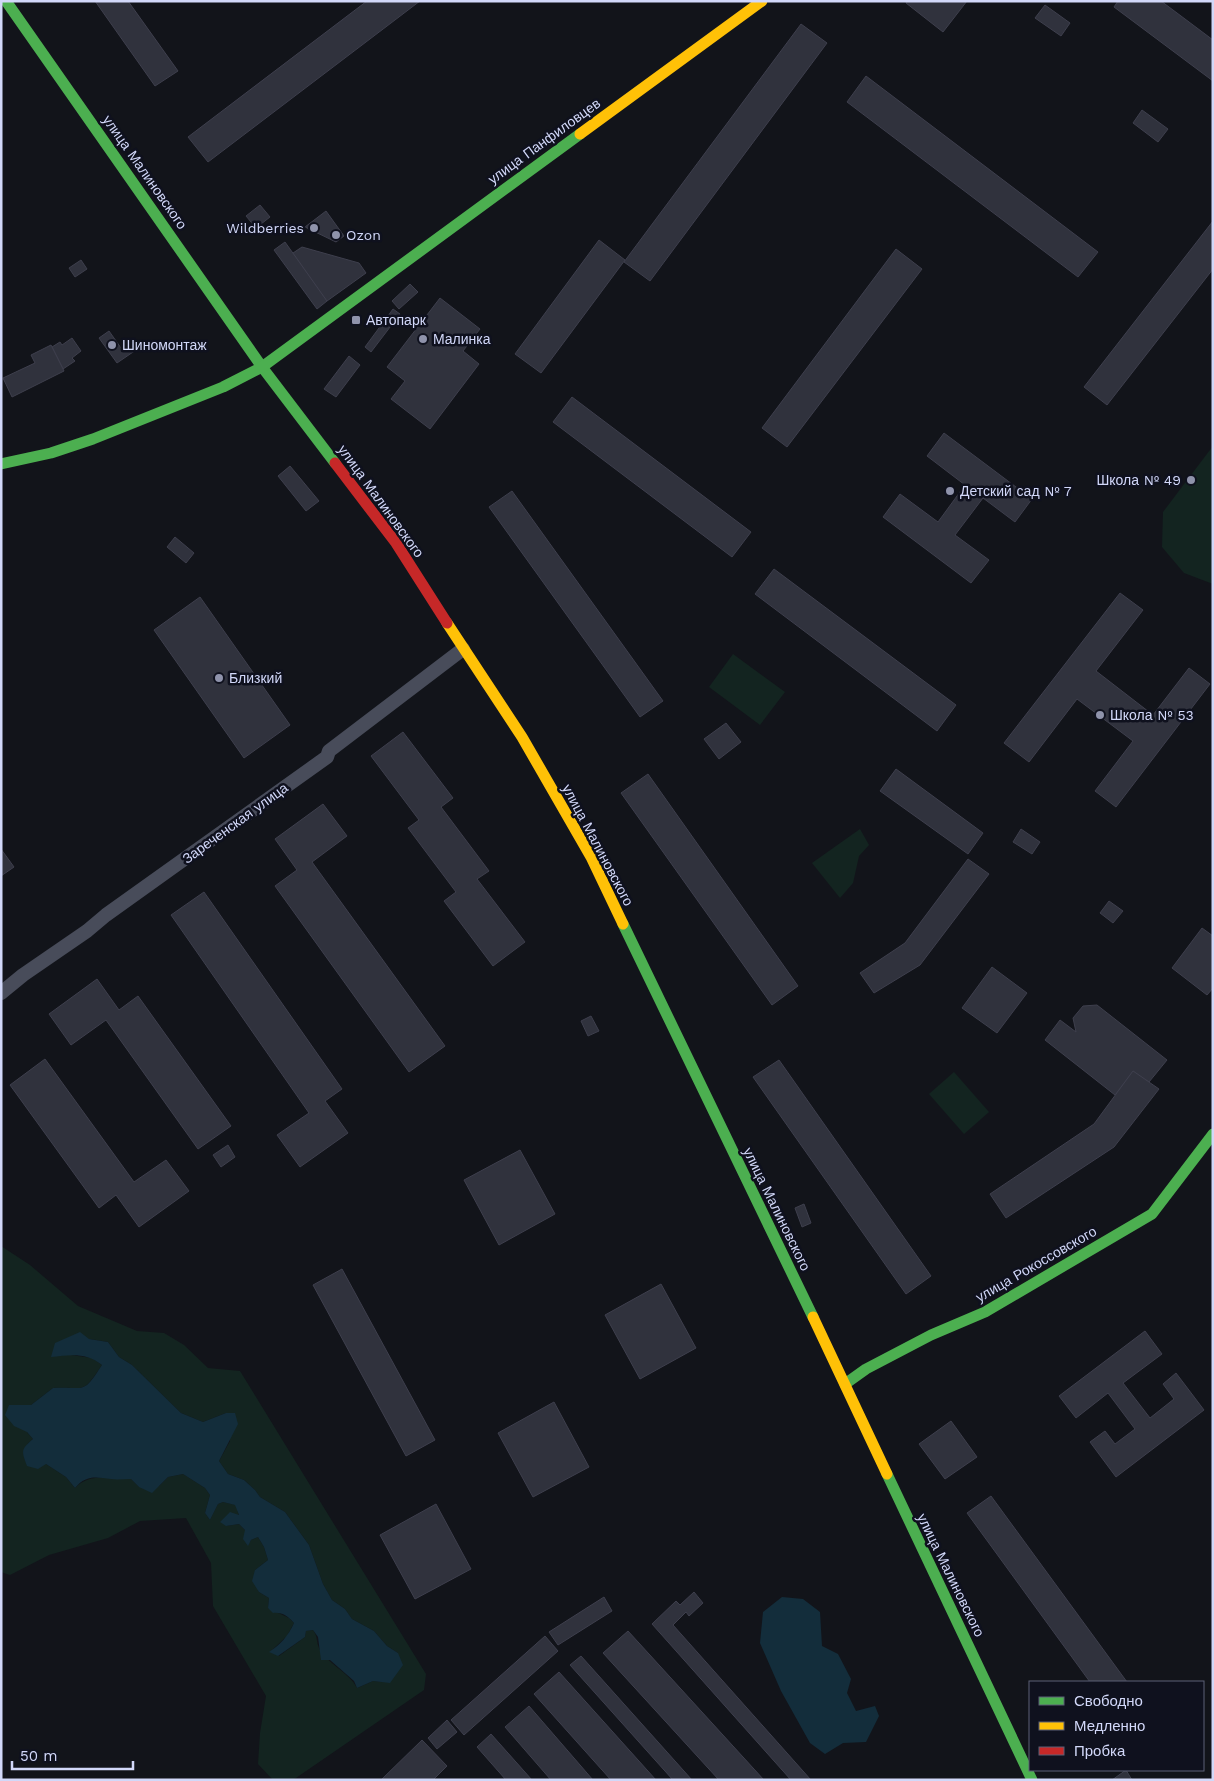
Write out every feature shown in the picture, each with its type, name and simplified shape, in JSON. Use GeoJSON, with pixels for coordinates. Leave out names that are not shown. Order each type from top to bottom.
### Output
{"type":"FeatureCollection","features":[{"type":"Feature","properties":{"kind":"street","name":"улица Малиновского"},"geometry":{"type":"LineString","coordinates":[[6,1],[262,367],[396,543],[463,650],[522,737],[591,857],[845,1384],[1032,1780]]}},
{"type":"Feature","properties":{"kind":"street","name":"улица Панфиловцев"},"geometry":{"type":"LineString","coordinates":[[262,367],[762,1]]}},
{"type":"Feature","properties":{"kind":"street"},"geometry":{"type":"LineString","coordinates":[[1,464],[50,453],[93,439],[223,387],[262,367]]}},
{"type":"Feature","properties":{"kind":"street","name":"Зареченская улица"},"geometry":{"type":"LineString","coordinates":[[1,993],[23,975],[87,931],[106,915],[327,757],[329,751],[463,650]]}},
{"type":"Feature","properties":{"kind":"street","name":"улица Рокоссовского"},"geometry":{"type":"LineString","coordinates":[[845,1384],[866,1368],[931,1335],[985,1312],[1152,1214],[1213,1134]]}},
{"type":"Feature","properties":{"kind":"green space"},"geometry":{"type":"Polygon","coordinates":[[[1213,446],[1213,584],[1184,573],[1162,547],[1163,512],[1213,446]]]}},
{"type":"Feature","properties":{"kind":"green space"},"geometry":{"type":"Polygon","coordinates":[[[733,654],[785,692],[760,725],[709,687],[733,654]]]}},
{"type":"Feature","properties":{"kind":"green space"},"geometry":{"type":"Polygon","coordinates":[[[860,829],[869,845],[859,856],[853,883],[840,898],[812,863],[860,829]]]}},
{"type":"Feature","properties":{"kind":"green space"},"geometry":{"type":"Polygon","coordinates":[[[954,1072],[989,1112],[964,1134],[929,1094],[954,1072]]]}},
{"type":"Feature","properties":{"kind":"green space"},"geometry":{"type":"Polygon","coordinates":[[[1,1246],[30,1265],[78,1306],[137,1331],[164,1333],[184,1345],[208,1368],[240,1371],[426,1674],[424,1690],[293,1780],[273,1780],[258,1764],[260,1733],[266,1696],[213,1606],[211,1563],[186,1518],[140,1521],[108,1538],[49,1555],[10,1575],[1,1572],[1,1246]],[[89,1339],[71,1355],[92,1358],[102,1365],[86,1385],[78,1388],[53,1388],[31,1405],[27,1432],[33,1439],[24,1451],[27,1465],[46,1464],[66,1477],[75,1488],[81,1483],[94,1478],[131,1479],[139,1487],[159,1486],[168,1477],[183,1474],[205,1488],[210,1495],[205,1513],[210,1520],[218,1504],[223,1502],[236,1505],[239,1516],[226,1526],[239,1524],[245,1530],[248,1545],[251,1540],[258,1537],[264,1547],[268,1560],[255,1570],[259,1592],[269,1598],[268,1608],[289,1618],[294,1623],[287,1636],[270,1652],[279,1656],[305,1637],[306,1631],[313,1630],[322,1653],[357,1688],[373,1681],[390,1682],[398,1653],[387,1646],[374,1631],[352,1619],[345,1609],[332,1600],[323,1584],[309,1545],[285,1512],[260,1497],[244,1480],[228,1474],[219,1461],[230,1441],[226,1413],[203,1422],[181,1413],[132,1365],[119,1357],[108,1342],[89,1339]]]}},
{"type":"Feature","properties":{"kind":"water"},"geometry":{"type":"Polygon","coordinates":[[[80,1332],[89,1339],[108,1342],[119,1357],[132,1365],[181,1413],[203,1422],[226,1413],[235,1413],[238,1424],[219,1461],[228,1474],[244,1480],[260,1497],[285,1512],[309,1545],[323,1584],[332,1600],[345,1609],[352,1619],[374,1631],[387,1646],[398,1653],[403,1665],[390,1683],[373,1681],[357,1688],[354,1681],[330,1660],[321,1660],[318,1637],[313,1630],[306,1631],[305,1637],[278,1656],[269,1652],[284,1639],[294,1623],[285,1615],[273,1613],[268,1608],[269,1598],[259,1592],[252,1581],[255,1570],[268,1560],[264,1547],[258,1537],[251,1540],[248,1546],[243,1539],[245,1530],[239,1524],[226,1526],[220,1522],[230,1512],[239,1515],[235,1505],[223,1502],[218,1504],[210,1520],[205,1513],[210,1495],[205,1488],[183,1474],[168,1477],[152,1493],[139,1487],[131,1479],[91,1478],[83,1481],[75,1488],[66,1477],[46,1464],[38,1469],[27,1466],[23,1451],[26,1445],[33,1439],[27,1432],[14,1426],[5,1415],[9,1405],[31,1405],[53,1388],[78,1388],[91,1381],[102,1365],[96,1361],[78,1355],[51,1357],[55,1343],[80,1332]]]}},
{"type":"Feature","properties":{"kind":"water"},"geometry":{"type":"Polygon","coordinates":[[[782,1597],[803,1599],[820,1612],[822,1646],[838,1654],[851,1679],[847,1693],[856,1711],[875,1706],[879,1716],[866,1742],[843,1743],[825,1754],[810,1743],[781,1691],[760,1643],[763,1612],[782,1597]]]}},
{"type":"Feature","properties":{"kind":"building"},"geometry":{"type":"Polygon","coordinates":[[[95,1],[128,1],[178,71],[155,86],[95,1]]]}},
{"type":"Feature","properties":{"kind":"building"},"geometry":{"type":"Polygon","coordinates":[[[367,1],[420,1],[208,162],[188,137],[367,1]]]}},
{"type":"Feature","properties":{"kind":"building"},"geometry":{"type":"Polygon","coordinates":[[[907,1],[967,1],[943,32],[906,3],[907,1]]]}},
{"type":"Feature","properties":{"kind":"building"},"geometry":{"type":"Polygon","coordinates":[[[1118,1],[1161,1],[1213,40],[1213,81],[1114,7],[1118,1]]]}},
{"type":"Feature","properties":{"kind":"building"},"geometry":{"type":"Polygon","coordinates":[[[1045,5],[1070,23],[1061,36],[1035,18],[1045,5]]]}},
{"type":"Feature","properties":{"kind":"building"},"geometry":{"type":"Polygon","coordinates":[[[801,24],[827,43],[650,281],[624,262],[801,24]]]}},
{"type":"Feature","properties":{"kind":"building"},"geometry":{"type":"Polygon","coordinates":[[[866,76],[1098,252],[1078,277],[847,102],[866,76]]]}},
{"type":"Feature","properties":{"kind":"building"},"geometry":{"type":"Polygon","coordinates":[[[1142,110],[1168,129],[1158,142],[1133,123],[1142,110]]]}},
{"type":"Feature","properties":{"kind":"building"},"geometry":{"type":"Polygon","coordinates":[[[260,205],[270,217],[256,228],[246,216],[260,205]]]}},
{"type":"Feature","properties":{"kind":"building"},"geometry":{"type":"Polygon","coordinates":[[[326,211],[344,236],[336,242],[305,227],[326,211]]]}},
{"type":"Feature","properties":{"kind":"building"},"geometry":{"type":"Polygon","coordinates":[[[1213,221],[1213,269],[1107,405],[1084,387],[1213,221]]]}},
{"type":"Feature","properties":{"kind":"building"},"geometry":{"type":"Polygon","coordinates":[[[599,240],[625,260],[541,373],[515,354],[599,240]]]}},
{"type":"Feature","properties":{"kind":"building"},"geometry":{"type":"Polygon","coordinates":[[[285,242],[327,301],[317,309],[274,250],[285,242]]]}},
{"type":"Feature","properties":{"kind":"building"},"geometry":{"type":"Polygon","coordinates":[[[302,247],[359,263],[366,273],[327,301],[293,253],[302,247]]]}},
{"type":"Feature","properties":{"kind":"building"},"geometry":{"type":"Polygon","coordinates":[[[896,249],[922,269],[787,447],[762,428],[896,249]]]}},
{"type":"Feature","properties":{"kind":"building"},"geometry":{"type":"Polygon","coordinates":[[[81,260],[87,269],[75,277],[69,268],[81,260]]]}},
{"type":"Feature","properties":{"kind":"building"},"geometry":{"type":"Polygon","coordinates":[[[410,284],[418,292],[399,309],[392,301],[410,284]]]}},
{"type":"Feature","properties":{"kind":"building"},"geometry":{"type":"Polygon","coordinates":[[[440,298],[480,329],[463,351],[479,364],[430,429],[391,399],[405,381],[387,367],[440,298]]]}},
{"type":"Feature","properties":{"kind":"building"},"geometry":{"type":"Polygon","coordinates":[[[393,309],[400,314],[371,352],[365,347],[393,309]]]}},
{"type":"Feature","properties":{"kind":"building","name":"Шиномонтаж"},"geometry":{"type":"Polygon","coordinates":[[[109,331],[121,348],[130,342],[136,350],[117,363],[99,338],[109,331]]]}},
{"type":"Feature","properties":{"kind":"building"},"geometry":{"type":"Polygon","coordinates":[[[72,338],[81,351],[72,358],[75,361],[63,369],[52,347],[60,342],[62,345],[72,338]]]}},
{"type":"Feature","properties":{"kind":"building"},"geometry":{"type":"Polygon","coordinates":[[[51,345],[64,371],[12,397],[3,378],[35,363],[31,355],[51,345]]]}},
{"type":"Feature","properties":{"kind":"building"},"geometry":{"type":"Polygon","coordinates":[[[349,356],[360,365],[336,397],[324,389],[349,356]]]}},
{"type":"Feature","properties":{"kind":"building"},"geometry":{"type":"Polygon","coordinates":[[[572,397],[751,532],[732,557],[553,422],[572,397]]]}},
{"type":"Feature","properties":{"kind":"building"},"geometry":{"type":"Polygon","coordinates":[[[944,433],[1032,499],[1015,522],[983,498],[955,535],[989,560],[971,583],[883,517],[900,494],[938,522],[965,485],[927,456],[944,433]]]}},
{"type":"Feature","properties":{"kind":"building"},"geometry":{"type":"Polygon","coordinates":[[[290,466],[319,501],[306,511],[278,476],[290,466]]]}},
{"type":"Feature","properties":{"kind":"building"},"geometry":{"type":"Polygon","coordinates":[[[512,491],[663,701],[640,717],[489,507],[512,491]]]}},
{"type":"Feature","properties":{"kind":"building"},"geometry":{"type":"Polygon","coordinates":[[[175,537],[194,553],[186,563],[167,547],[175,537]]]}},
{"type":"Feature","properties":{"kind":"building"},"geometry":{"type":"Polygon","coordinates":[[[774,569],[956,705],[937,731],[755,594],[774,569]]]}},
{"type":"Feature","properties":{"kind":"building"},"geometry":{"type":"Polygon","coordinates":[[[1120,593],[1143,610],[1096,671],[1153,715],[1189,668],[1210,684],[1116,807],[1095,791],[1133,741],[1077,699],[1029,762],[1004,743],[1120,593]]]}},
{"type":"Feature","properties":{"kind":"building"},"geometry":{"type":"Polygon","coordinates":[[[200,597],[290,725],[244,758],[154,630],[200,597]]]}},
{"type":"Feature","properties":{"kind":"building"},"geometry":{"type":"Polygon","coordinates":[[[726,723],[741,742],[719,759],[704,739],[726,723]]]}},
{"type":"Feature","properties":{"kind":"building"},"geometry":{"type":"Polygon","coordinates":[[[403,732],[453,798],[441,807],[489,871],[477,879],[525,942],[493,966],[444,901],[456,892],[408,828],[419,820],[371,756],[403,732]]]}},
{"type":"Feature","properties":{"kind":"building"},"geometry":{"type":"Polygon","coordinates":[[[896,769],[983,833],[968,854],[880,791],[896,769]]]}},
{"type":"Feature","properties":{"kind":"building"},"geometry":{"type":"Polygon","coordinates":[[[648,774],[798,986],[772,1005],[621,793],[648,774]]]}},
{"type":"Feature","properties":{"kind":"building"},"geometry":{"type":"Polygon","coordinates":[[[323,804],[347,836],[312,862],[445,1046],[409,1072],[275,886],[297,870],[275,839],[323,804]]]}},
{"type":"Feature","properties":{"kind":"building"},"geometry":{"type":"Polygon","coordinates":[[[1021,829],[1040,842],[1032,854],[1013,842],[1021,829]]]}},
{"type":"Feature","properties":{"kind":"building"},"geometry":{"type":"Polygon","coordinates":[[[1,849],[14,867],[1,876],[1,849]]]}},
{"type":"Feature","properties":{"kind":"building"},"geometry":{"type":"Polygon","coordinates":[[[968,859],[989,874],[920,965],[874,993],[860,973],[905,943],[968,859]]]}},
{"type":"Feature","properties":{"kind":"building"},"geometry":{"type":"Polygon","coordinates":[[[204,892],[342,1089],[325,1101],[348,1133],[300,1167],[277,1135],[309,1113],[171,915],[204,892]]]}},
{"type":"Feature","properties":{"kind":"building"},"geometry":{"type":"Polygon","coordinates":[[[1109,901],[1123,911],[1113,923],[1100,913],[1109,901]]]}},
{"type":"Feature","properties":{"kind":"building"},"geometry":{"type":"Polygon","coordinates":[[[1202,928],[1213,936],[1213,988],[1207,995],[1172,968],[1202,928]]]}},
{"type":"Feature","properties":{"kind":"building"},"geometry":{"type":"Polygon","coordinates":[[[992,967],[1027,993],[997,1033],[962,1008],[992,967]]]}},
{"type":"Feature","properties":{"kind":"building"},"geometry":{"type":"Polygon","coordinates":[[[97,979],[119,1010],[138,996],[231,1126],[198,1149],[106,1020],[71,1045],[49,1014],[97,979]]]}},
{"type":"Feature","properties":{"kind":"building"},"geometry":{"type":"Polygon","coordinates":[[[1097,1005],[1167,1060],[1149,1082],[1133,1071],[1115,1095],[1045,1040],[1060,1020],[1076,1032],[1073,1018],[1083,1006],[1097,1005]]]}},
{"type":"Feature","properties":{"kind":"building"},"geometry":{"type":"Polygon","coordinates":[[[591,1016],[599,1031],[588,1036],[581,1021],[591,1016]]]}},
{"type":"Feature","properties":{"kind":"building"},"geometry":{"type":"Polygon","coordinates":[[[45,1059],[134,1182],[166,1160],[189,1191],[139,1227],[116,1195],[99,1208],[10,1085],[45,1059]]]}},
{"type":"Feature","properties":{"kind":"building"},"geometry":{"type":"Polygon","coordinates":[[[779,1060],[931,1276],[906,1294],[753,1077],[779,1060]]]}},
{"type":"Feature","properties":{"kind":"building"},"geometry":{"type":"Polygon","coordinates":[[[1133,1071],[1159,1089],[1114,1147],[1006,1218],[990,1194],[1094,1124],[1133,1071]]]}},
{"type":"Feature","properties":{"kind":"building"},"geometry":{"type":"Polygon","coordinates":[[[228,1145],[235,1157],[221,1167],[213,1155],[228,1145]]]}},
{"type":"Feature","properties":{"kind":"building"},"geometry":{"type":"Polygon","coordinates":[[[520,1150],[555,1214],[499,1245],[464,1180],[520,1150]]]}},
{"type":"Feature","properties":{"kind":"building"},"geometry":{"type":"Polygon","coordinates":[[[804,1204],[811,1223],[802,1227],[795,1208],[804,1204]]]}},
{"type":"Feature","properties":{"kind":"building"},"geometry":{"type":"Polygon","coordinates":[[[342,1269],[435,1440],[406,1456],[313,1285],[342,1269]]]}},
{"type":"Feature","properties":{"kind":"building"},"geometry":{"type":"Polygon","coordinates":[[[661,1284],[696,1348],[640,1379],[605,1315],[661,1284]]]}},
{"type":"Feature","properties":{"kind":"building"},"geometry":{"type":"Polygon","coordinates":[[[1145,1331],[1162,1354],[1123,1383],[1150,1418],[1174,1399],[1163,1384],[1176,1373],[1204,1410],[1116,1477],[1090,1442],[1105,1431],[1115,1444],[1135,1429],[1108,1393],[1076,1418],[1059,1396],[1145,1331]]]}},
{"type":"Feature","properties":{"kind":"building"},"geometry":{"type":"Polygon","coordinates":[[[554,1402],[589,1467],[533,1497],[498,1433],[554,1402]]]}},
{"type":"Feature","properties":{"kind":"building"},"geometry":{"type":"Polygon","coordinates":[[[951,1421],[977,1457],[945,1479],[919,1444],[951,1421]]]}},
{"type":"Feature","properties":{"kind":"building"},"geometry":{"type":"Polygon","coordinates":[[[991,1496],[1126,1681],[1089,1681],[967,1513],[991,1496]]]}},
{"type":"Feature","properties":{"kind":"building"},"geometry":{"type":"Polygon","coordinates":[[[436,1504],[471,1569],[415,1599],[380,1535],[436,1504]]]}},
{"type":"Feature","properties":{"kind":"building"},"geometry":{"type":"Polygon","coordinates":[[[694,1592],[703,1603],[689,1616],[686,1612],[673,1625],[811,1780],[791,1780],[652,1624],[676,1601],[680,1605],[694,1592]]]}},
{"type":"Feature","properties":{"kind":"building"},"geometry":{"type":"Polygon","coordinates":[[[604,1597],[612,1611],[558,1645],[549,1632],[604,1597]]]}},
{"type":"Feature","properties":{"kind":"building"},"geometry":{"type":"Polygon","coordinates":[[[628,1631],[764,1780],[719,1780],[603,1653],[628,1631]]]}},
{"type":"Feature","properties":{"kind":"building"},"geometry":{"type":"Polygon","coordinates":[[[545,1636],[558,1651],[464,1735],[451,1720],[545,1636]]]}},
{"type":"Feature","properties":{"kind":"building"},"geometry":{"type":"Polygon","coordinates":[[[581,1656],[692,1780],[673,1780],[570,1665],[581,1656]]]}},
{"type":"Feature","properties":{"kind":"building"},"geometry":{"type":"Polygon","coordinates":[[[559,1672],[656,1780],[611,1780],[534,1694],[559,1672]]]}},
{"type":"Feature","properties":{"kind":"building"},"geometry":{"type":"Polygon","coordinates":[[[529,1706],[593,1780],[551,1780],[505,1727],[529,1706]]]}},
{"type":"Feature","properties":{"kind":"building"},"geometry":{"type":"Polygon","coordinates":[[[447,1720],[457,1732],[437,1749],[428,1738],[447,1720]]]}},
{"type":"Feature","properties":{"kind":"building"},"geometry":{"type":"Polygon","coordinates":[[[491,1734],[532,1780],[506,1780],[477,1747],[491,1734]]]}},
{"type":"Feature","properties":{"kind":"building"},"geometry":{"type":"Polygon","coordinates":[[[422,1740],[447,1766],[433,1780],[381,1780],[422,1740]]]}},
{"type":"Feature","properties":{"kind":"building"},"geometry":{"type":"Polygon","coordinates":[[[1127,1771],[1132,1780],[1112,1780],[1127,1771]]]}},
{"type":"Feature","properties":{"kind":"traffic: fast"},"geometry":{"type":"LineString","coordinates":[[6,1],[262,367],[335,463]]}},
{"type":"Feature","properties":{"kind":"traffic: fast"},"geometry":{"type":"LineString","coordinates":[[1,464],[51,453],[93,439],[223,387],[262,367],[580,134]]}},
{"type":"Feature","properties":{"kind":"traffic: fast"},"geometry":{"type":"LineString","coordinates":[[623,924],[813,1317]]}},
{"type":"Feature","properties":{"kind":"traffic: fast"},"geometry":{"type":"LineString","coordinates":[[845,1384],[866,1369],[931,1335],[985,1312],[1152,1214],[1213,1134]]}},
{"type":"Feature","properties":{"kind":"traffic: fast"},"geometry":{"type":"LineString","coordinates":[[887,1474],[1032,1780]]}},
{"type":"Feature","properties":{"kind":"traffic: slow"},"geometry":{"type":"LineString","coordinates":[[580,134],[762,1]]}},
{"type":"Feature","properties":{"kind":"traffic: slow"},"geometry":{"type":"LineString","coordinates":[[447,623],[522,737],[591,857],[623,924]]}},
{"type":"Feature","properties":{"kind":"traffic: slow"},"geometry":{"type":"LineString","coordinates":[[813,1317],[887,1474]]}},
{"type":"Feature","properties":{"kind":"traffic: jam"},"geometry":{"type":"LineString","coordinates":[[335,463],[396,543],[447,623]]}},
{"type":"Feature","properties":{"kind":"place","name":"Wildberries"},"geometry":{"type":"Point","coordinates":[314,228]}},
{"type":"Feature","properties":{"kind":"place","name":"Ozon"},"geometry":{"type":"Point","coordinates":[336,235]}},
{"type":"Feature","properties":{"kind":"place","name":"Автопарк"},"geometry":{"type":"Point","coordinates":[356,320]}},
{"type":"Feature","properties":{"kind":"place","name":"Малинка"},"geometry":{"type":"Point","coordinates":[423,339]}},
{"type":"Feature","properties":{"kind":"place","name":"Шиномонтаж"},"geometry":{"type":"Point","coordinates":[112,345]}},
{"type":"Feature","properties":{"kind":"place","name":"Школа № 49"},"geometry":{"type":"Point","coordinates":[1191,480]}},
{"type":"Feature","properties":{"kind":"place","name":"Детский сад № 7"},"geometry":{"type":"Point","coordinates":[950,491]}},
{"type":"Feature","properties":{"kind":"place","name":"Близкий"},"geometry":{"type":"Point","coordinates":[219,678]}},
{"type":"Feature","properties":{"kind":"place","name":"Школа № 53"},"geometry":{"type":"Point","coordinates":[1100,715]}}]}
